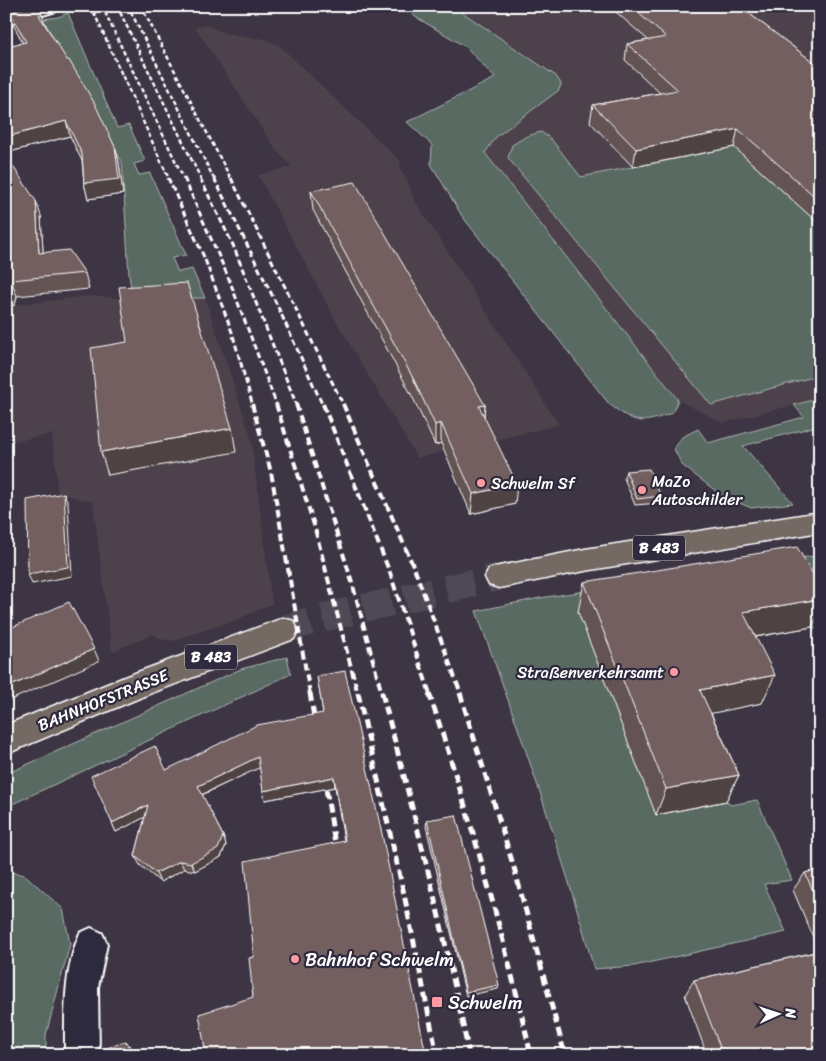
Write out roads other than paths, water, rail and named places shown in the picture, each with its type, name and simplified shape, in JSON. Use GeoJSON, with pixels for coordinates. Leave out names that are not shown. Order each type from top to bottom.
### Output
{"type":"FeatureCollection","features":[{"type":"Feature","properties":{"kind":"main road","name":"B 483"},"geometry":{"type":"LineString","coordinates":[[498,577],[585,560],[820,522]]}},
{"type":"Feature","properties":{"kind":"main road","name":"BAHNHOFSTRASSE"},"geometry":{"type":"LineString","coordinates":[[6,740],[138,685],[284,630]]}},
{"type":"Feature","properties":{"kind":"street"},"geometry":{"type":"LineString","coordinates":[[6,22],[51,8]]}},
{"type":"Feature","properties":{"kind":"street"},"geometry":{"type":"LineString","coordinates":[[82,1055],[82,986],[91,944]]}},
{"type":"Feature","properties":{"kind":"tunnel"},"geometry":{"type":"LineString","coordinates":[[283,630],[317,619],[499,577]]}},
{"type":"Feature","properties":{"kind":"railway"},"geometry":{"type":"LineString","coordinates":[[91,6],[169,179]]}},
{"type":"Feature","properties":{"kind":"railway"},"geometry":{"type":"LineString","coordinates":[[102,6],[184,179]]}},
{"type":"Feature","properties":{"kind":"railway"},"geometry":{"type":"LineString","coordinates":[[117,6],[201,179]]}},
{"type":"Feature","properties":{"kind":"railway"},"geometry":{"type":"LineString","coordinates":[[128,6],[214,179]]}},
{"type":"Feature","properties":{"kind":"railway"},"geometry":{"type":"LineString","coordinates":[[141,6],[231,179]]}},
{"type":"Feature","properties":{"kind":"railway"},"geometry":{"type":"LineString","coordinates":[[168,178],[204,257],[232,332],[253,406]]}},
{"type":"Feature","properties":{"kind":"railway"},"geometry":{"type":"LineString","coordinates":[[184,178],[229,279],[277,406]]}},
{"type":"Feature","properties":{"kind":"railway"},"geometry":{"type":"LineString","coordinates":[[200,178],[233,245],[297,406]]}},
{"type":"Feature","properties":{"kind":"railway"},"geometry":{"type":"LineString","coordinates":[[214,178],[277,305],[323,406]]}},
{"type":"Feature","properties":{"kind":"railway"},"geometry":{"type":"LineString","coordinates":[[231,178],[344,406]]}},
{"type":"Feature","properties":{"kind":"railway"},"geometry":{"type":"LineString","coordinates":[[252,404],[271,472],[310,694]]}},
{"type":"Feature","properties":{"kind":"railway"},"geometry":{"type":"LineString","coordinates":[[276,404],[314,525],[358,694]]}},
{"type":"Feature","properties":{"kind":"railway"},"geometry":{"type":"LineString","coordinates":[[296,404],[352,582],[382,694]]}},
{"type":"Feature","properties":{"kind":"railway"},"geometry":{"type":"LineString","coordinates":[[323,404],[390,573],[430,694]]}},
{"type":"Feature","properties":{"kind":"railway"},"geometry":{"type":"LineString","coordinates":[[343,404],[415,570],[461,694]]}},
{"type":"Feature","properties":{"kind":"railway"},"geometry":{"type":"LineString","coordinates":[[310,693],[316,729]]}},
{"type":"Feature","properties":{"kind":"railway"},"geometry":{"type":"LineString","coordinates":[[358,693],[404,894],[437,1055]]}},
{"type":"Feature","properties":{"kind":"railway"},"geometry":{"type":"LineString","coordinates":[[382,693],[450,964],[469,1055]]}},
{"type":"Feature","properties":{"kind":"railway"},"geometry":{"type":"LineString","coordinates":[[429,693],[484,873],[531,1055]]}},
{"type":"Feature","properties":{"kind":"railway"},"geometry":{"type":"LineString","coordinates":[[460,693],[515,871],[565,1055]]}},
{"type":"Feature","properties":{"kind":"railway"},"geometry":{"type":"LineString","coordinates":[[324,776],[337,857]]}},
{"type":"Feature","properties":{"kind":"place","name":"Schwelm Sf"},"geometry":{"type":"Point","coordinates":[481,483]}},
{"type":"Feature","properties":{"kind":"place","name":"MaZo Autoschilder"},"geometry":{"type":"Point","coordinates":[642,490]}},
{"type":"Feature","properties":{"kind":"place","name":"Straßenverkehrsamt"},"geometry":{"type":"Point","coordinates":[674,672]}},
{"type":"Feature","properties":{"kind":"place","name":"Bahnhof Schwelm"},"geometry":{"type":"Point","coordinates":[295,959]}},
{"type":"Feature","properties":{"kind":"place","name":"Schwelm"},"geometry":{"type":"Point","coordinates":[437,1002]}}]}
